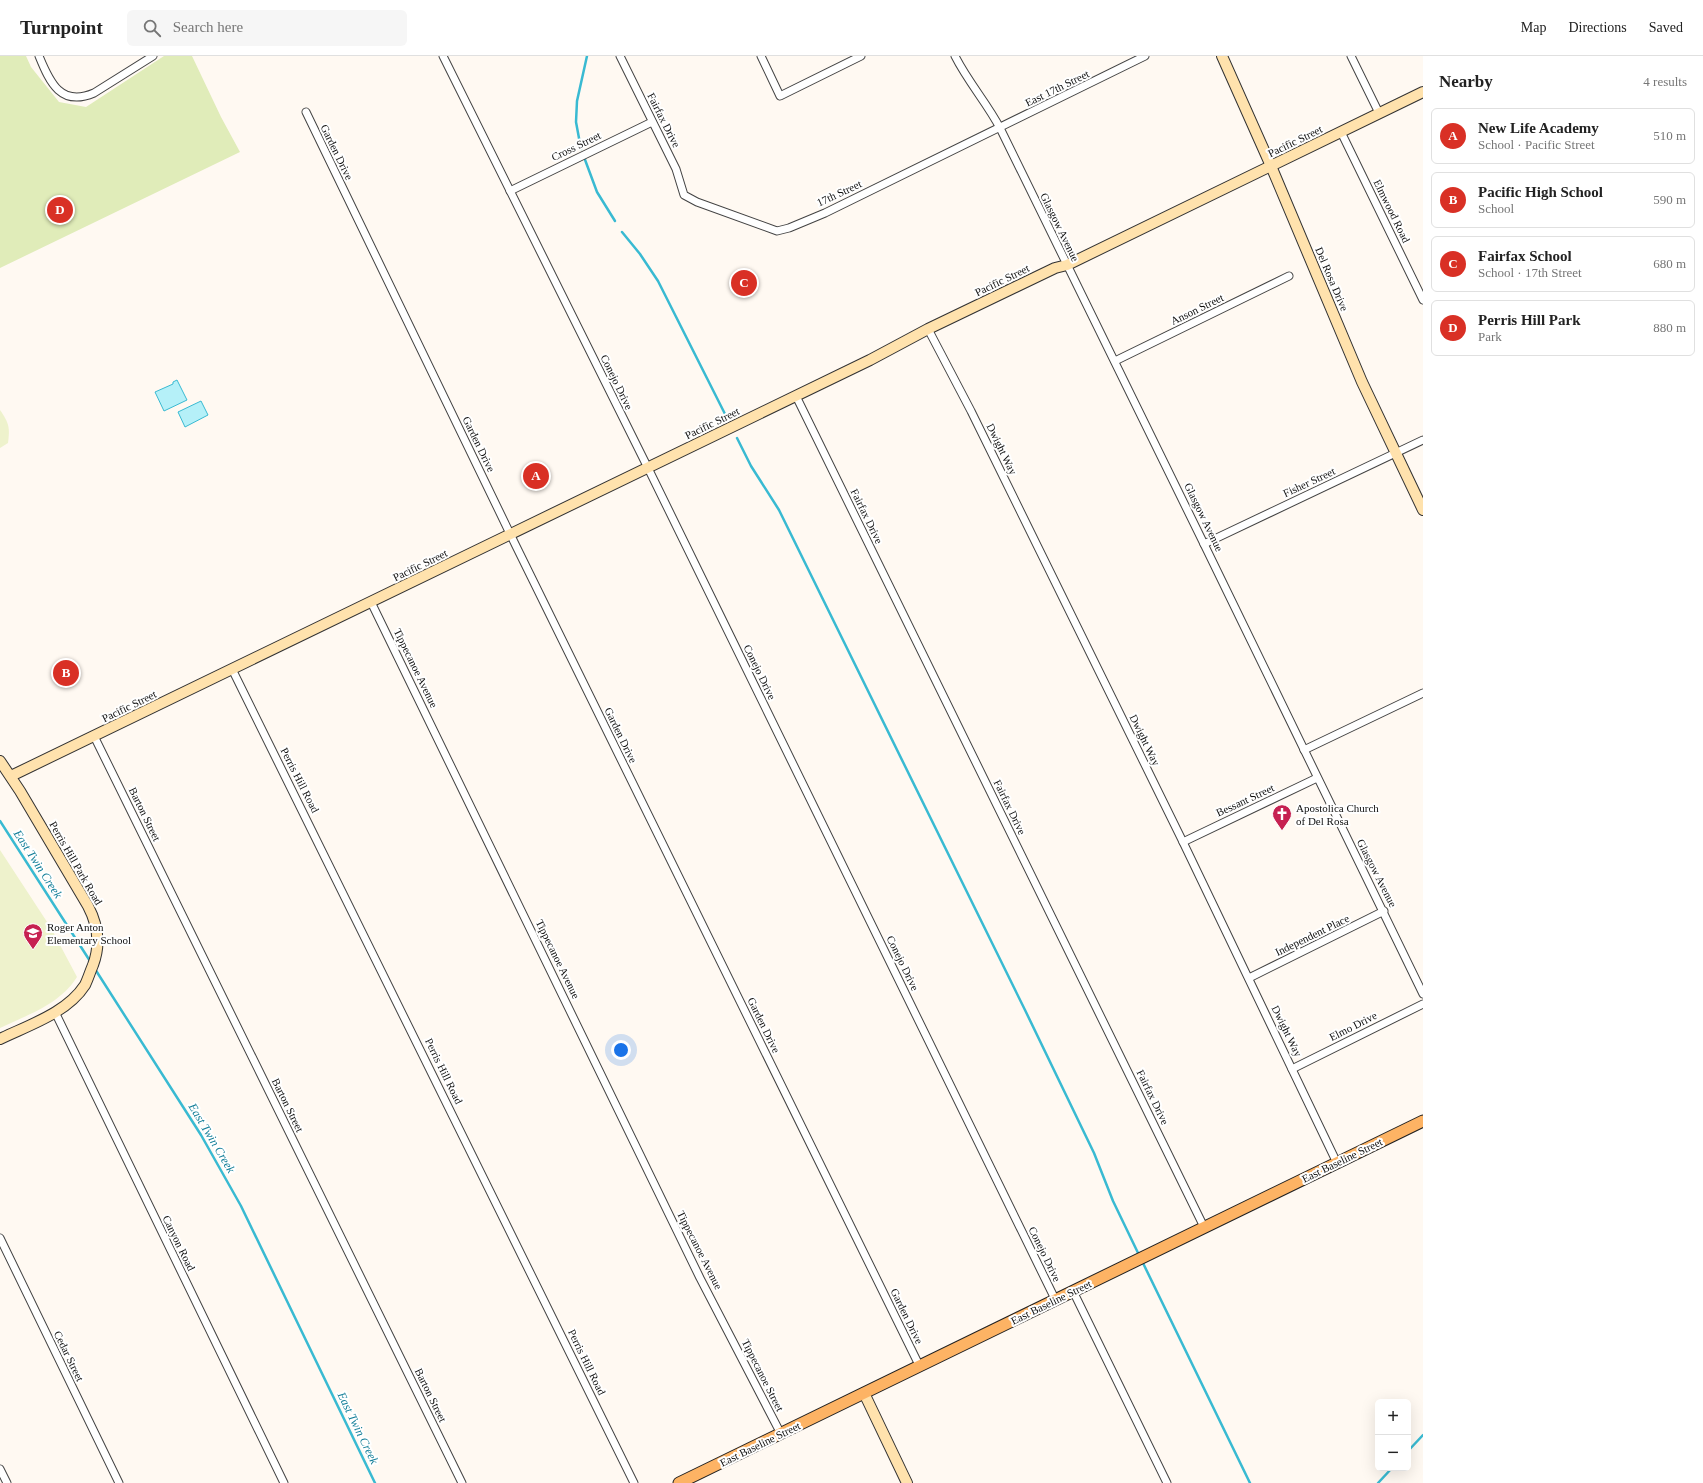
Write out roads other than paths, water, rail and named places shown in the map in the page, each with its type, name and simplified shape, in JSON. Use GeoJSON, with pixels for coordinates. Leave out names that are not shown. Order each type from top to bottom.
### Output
{"type":"FeatureCollection","features":[{"type":"Feature","properties":{"kind":"main road","name":"East Baseline Street"},"geometry":{"type":"LineString","coordinates":[[679,1483],[1423,1121]]}},
{"type":"Feature","properties":{"kind":"street"},"geometry":{"type":"LineString","coordinates":[[39,56],[45,73],[57,89],[68,97],[85,97],[94,93],[153,56]]}},
{"type":"Feature","properties":{"kind":"street","name":"Conejo Drive"},"geometry":{"type":"LineString","coordinates":[[443,56],[648,468],[1055,1299]]}},
{"type":"Feature","properties":{"kind":"street","name":"Fairfax Drive"},"geometry":{"type":"LineString","coordinates":[[620,56],[676,169],[684,195]]}},
{"type":"Feature","properties":{"kind":"street"},"geometry":{"type":"LineString","coordinates":[[761,56],[780,96],[861,56]]}},
{"type":"Feature","properties":{"kind":"street","name":"Glasgow Avenue"},"geometry":{"type":"LineString","coordinates":[[955,56],[969,80],[990,108],[1000,128],[1115,361],[1317,778],[1384,911],[1423,994]]}},
{"type":"Feature","properties":{"kind":"street","name":"East 17th Street"},"geometry":{"type":"LineString","coordinates":[[1000,128],[1145,56]]}},
{"type":"Feature","properties":{"kind":"street","name":"Del Rosa Drive"},"geometry":{"type":"LineString","coordinates":[[1222,56],[1271,166],[1362,382],[1423,510]]}},
{"type":"Feature","properties":{"kind":"street"},"geometry":{"type":"LineString","coordinates":[[1351,56],[1379,113]]}},
{"type":"Feature","properties":{"kind":"street","name":"Pacific Street"},"geometry":{"type":"LineString","coordinates":[[11,776],[870,360],[1055,268],[1067,265],[1423,92]]}},
{"type":"Feature","properties":{"kind":"street","name":"Garden Drive"},"geometry":{"type":"LineString","coordinates":[[306,112],[511,534],[919,1365]]}},
{"type":"Feature","properties":{"kind":"street","name":"Cross Street"},"geometry":{"type":"LineString","coordinates":[[510,191],[652,122]]}},
{"type":"Feature","properties":{"kind":"street","name":"17th Street"},"geometry":{"type":"LineString","coordinates":[[684,195],[697,202],[777,231],[789,228],[1000,128]]}},
{"type":"Feature","properties":{"kind":"street","name":"Elmwood Road"},"geometry":{"type":"LineString","coordinates":[[1341,132],[1423,300]]}},
{"type":"Feature","properties":{"kind":"street","name":"Anson Street"},"geometry":{"type":"LineString","coordinates":[[1115,361],[1289,276]]}},
{"type":"Feature","properties":{"kind":"street","name":"Dwight Way"},"geometry":{"type":"LineString","coordinates":[[928,330],[963,395],[1183,842],[1337,1162]]}},
{"type":"Feature","properties":{"kind":"street","name":"Fairfax Drive"},"geometry":{"type":"LineString","coordinates":[[796,396],[1204,1227]]}},
{"type":"Feature","properties":{"kind":"street","name":"Fisher Street"},"geometry":{"type":"LineString","coordinates":[[1204,544],[1423,440]]}},
{"type":"Feature","properties":{"kind":"street","name":"Tippecanoe Avenue"},"geometry":{"type":"LineString","coordinates":[[372,602],[697,1271],[726,1326]]}},
{"type":"Feature","properties":{"kind":"street","name":"Perris Hill Road"},"geometry":{"type":"LineString","coordinates":[[232,669],[634,1483]]}},
{"type":"Feature","properties":{"kind":"street"},"geometry":{"type":"LineString","coordinates":[[1304,750],[1423,693]]}},
{"type":"Feature","properties":{"kind":"street","name":"Barton Street"},"geometry":{"type":"LineString","coordinates":[[94,736],[462,1483]]}},
{"type":"Feature","properties":{"kind":"street","name":"Perris Hill Park Road"},"geometry":{"type":"LineString","coordinates":[[0,761],[11,776],[94,918],[98,943],[94,962],[86,982],[72,1000],[55,1012]]}},
{"type":"Feature","properties":{"kind":"street","name":"Bessant Street"},"geometry":{"type":"LineString","coordinates":[[1183,842],[1317,778]]}},
{"type":"Feature","properties":{"kind":"street","name":"Independent Place"},"geometry":{"type":"LineString","coordinates":[[1249,978],[1384,911]]}},
{"type":"Feature","properties":{"kind":"street","name":"Elmo Drive"},"geometry":{"type":"LineString","coordinates":[[1292,1069],[1423,1004]]}},
{"type":"Feature","properties":{"kind":"street"},"geometry":{"type":"LineString","coordinates":[[0,1039],[55,1012]]}},
{"type":"Feature","properties":{"kind":"street","name":"Canyon Road"},"geometry":{"type":"LineString","coordinates":[[55,1012],[284,1483]]}},
{"type":"Feature","properties":{"kind":"street","name":"Cedar Street"},"geometry":{"type":"LineString","coordinates":[[0,1238],[119,1483]]}},
{"type":"Feature","properties":{"kind":"street","name":"Conejo Drive"},"geometry":{"type":"LineString","coordinates":[[1073,1291],[1167,1483]]}},
{"type":"Feature","properties":{"kind":"street","name":"Tippecanoe Street"},"geometry":{"type":"LineString","coordinates":[[726,1326],[781,1434]]}},
{"type":"Feature","properties":{"kind":"street"},"geometry":{"type":"LineString","coordinates":[[864,1393],[907,1483]]}},
{"type":"Feature","properties":{"kind":"street"},"geometry":{"type":"LineString","coordinates":[[0,1469],[7,1483]]}},
{"type":"Feature","properties":{"kind":"water"},"geometry":{"type":"Polygon","coordinates":[[[177,380],[187,400],[164,411],[155,392],[173,384],[173,382],[177,380]]]}},
{"type":"Feature","properties":{"kind":"water"},"geometry":{"type":"Polygon","coordinates":[[[201,401],[208,415],[185,427],[178,412],[201,401]]]}},
{"type":"Feature","properties":{"kind":"waterway"},"geometry":{"type":"LineString","coordinates":[[581,149],[576,122],[577,101],[587,56]]}},
{"type":"Feature","properties":{"kind":"waterway"},"geometry":{"type":"LineString","coordinates":[[584,157],[597,192],[615,221]]}},
{"type":"Feature","properties":{"kind":"waterway"},"geometry":{"type":"LineString","coordinates":[[622,232],[640,254],[658,281],[725,414]]}},
{"type":"Feature","properties":{"kind":"waterway"},"geometry":{"type":"LineString","coordinates":[[737,438],[751,466],[779,510],[1025,1010],[1094,1153],[1113,1201],[1139,1255]]}},
{"type":"Feature","properties":{"kind":"waterway","name":"East Twin Creek"},"geometry":{"type":"LineString","coordinates":[[0,821],[90,961]]}},
{"type":"Feature","properties":{"kind":"waterway","name":"East Twin Creek"},"geometry":{"type":"LineString","coordinates":[[95,969],[201,1135],[241,1206],[375,1483]]}},
{"type":"Feature","properties":{"kind":"waterway"},"geometry":{"type":"LineString","coordinates":[[1142,1261],[1250,1483]]}},
{"type":"Feature","properties":{"kind":"waterway"},"geometry":{"type":"LineString","coordinates":[[1411,1448],[1423,1435]]}},
{"type":"Feature","properties":{"kind":"waterway"},"geometry":{"type":"LineString","coordinates":[[1378,1483],[1389,1471]]}},
{"type":"Feature","properties":{"kind":"place","name":"Perris Hill Park"},"geometry":{"type":"Point","coordinates":[60,210]}},
{"type":"Feature","properties":{"kind":"place","name":"Fairfax School"},"geometry":{"type":"Point","coordinates":[744,283]}},
{"type":"Feature","properties":{"kind":"place","name":"New Life Academy"},"geometry":{"type":"Point","coordinates":[536,476]}},
{"type":"Feature","properties":{"kind":"place","name":"Pacific High School"},"geometry":{"type":"Point","coordinates":[66,673]}},
{"type":"Feature","properties":{"kind":"place","name":"Apostolica Church of Del Rosa"},"geometry":{"type":"Point","coordinates":[1282,831]}},
{"type":"Feature","properties":{"kind":"place","name":"Roger Anton Elementary School"},"geometry":{"type":"Point","coordinates":[33,950]}}]}
